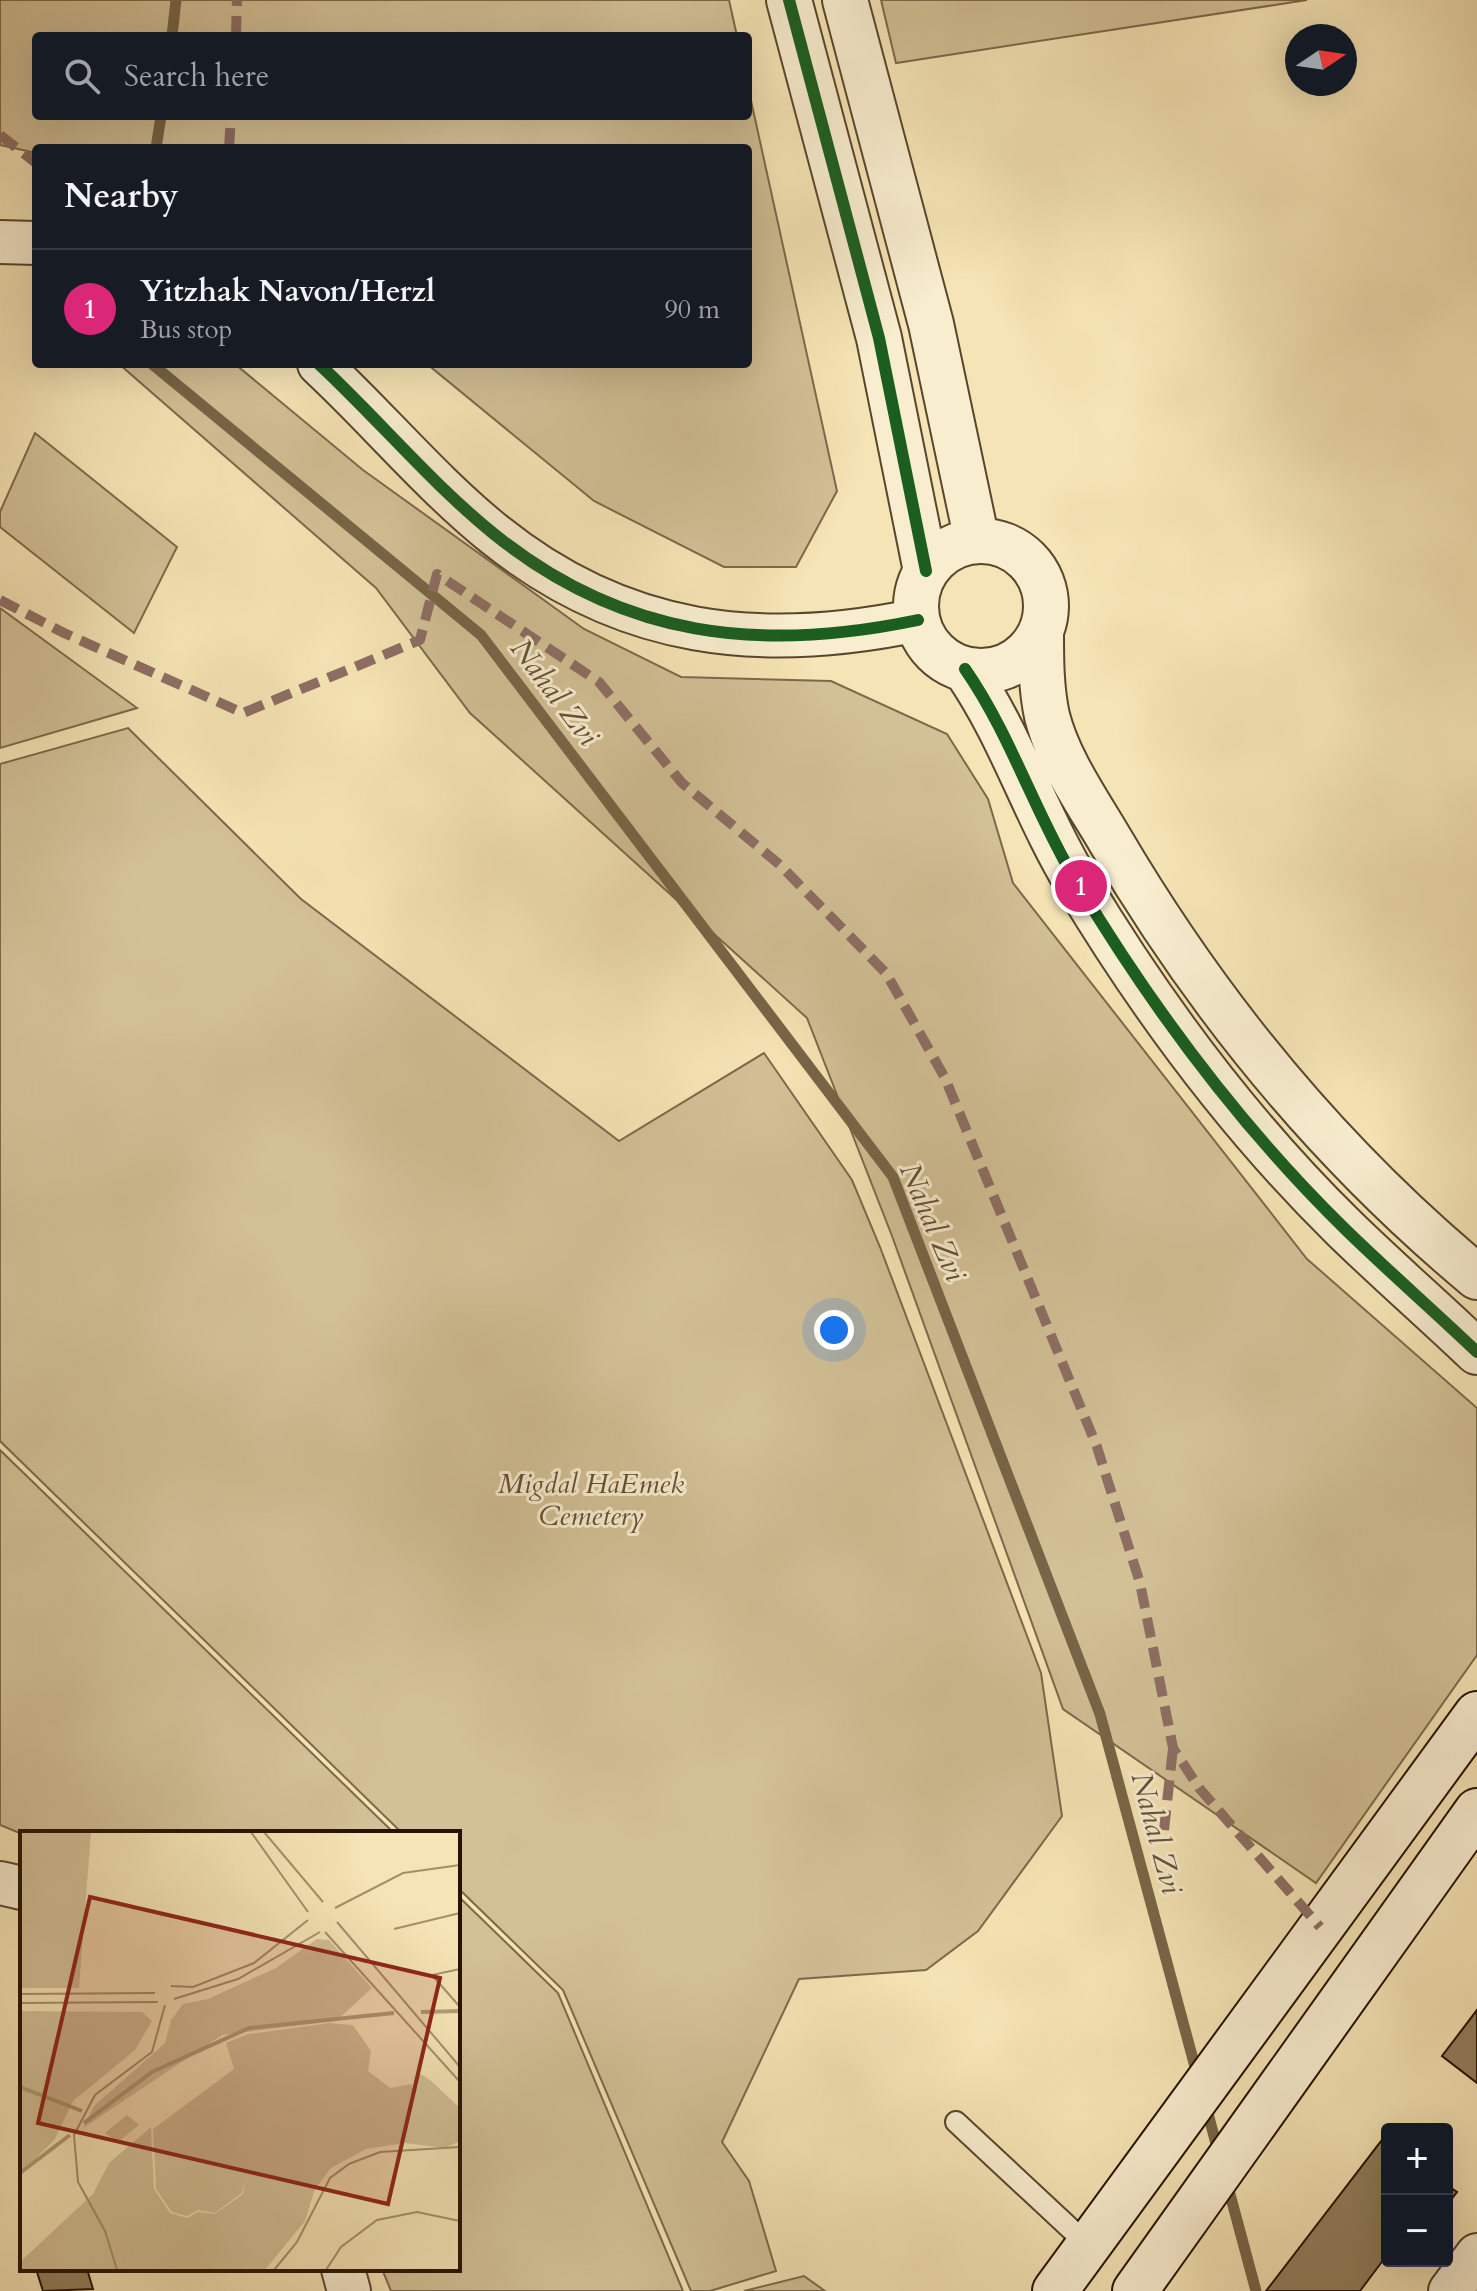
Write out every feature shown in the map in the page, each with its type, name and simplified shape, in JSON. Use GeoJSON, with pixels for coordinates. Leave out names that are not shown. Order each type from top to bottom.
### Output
{"type":"FeatureCollection","features":[{"type":"Feature","properties":{"kind":"street"},"geometry":{"type":"LineString","coordinates":[[789,0],[879,338],[926,571]]}},
{"type":"Feature","properties":{"kind":"street"},"geometry":{"type":"LineString","coordinates":[[845,0],[931,324],[977,541]]}},
{"type":"Feature","properties":{"kind":"street"},"geometry":{"type":"LineString","coordinates":[[0,242],[32,243]]}},
{"type":"Feature","properties":{"kind":"street"},"geometry":{"type":"LineString","coordinates":[[323,368],[493,533],[574,590],[607,605],[646,619],[703,631],[749,634],[830,636],[918,620]]}},
{"type":"Feature","properties":{"kind":"street"},"geometry":{"type":"LineString","coordinates":[[1041,632],[1015,662],[996,669],[965,669],[947,661],[932,648],[918,620],[917,600],[926,571],[947,550],[977,541],[1007,546],[1031,564],[1044,591],[1046,612],[1041,632],[1041,676],[1048,718],[1070,772],[1126,868],[1201,983],[1306,1116],[1477,1277]]}},
{"type":"Feature","properties":{"kind":"street"},"geometry":{"type":"LineString","coordinates":[[965,669],[989,704],[1035,806],[1077,883],[1181,1038],[1323,1206],[1477,1352]]}},
{"type":"Feature","properties":{"kind":"street"},"geometry":{"type":"LineString","coordinates":[[1055,2291],[1477,1714]]}},
{"type":"Feature","properties":{"kind":"street"},"geometry":{"type":"LineString","coordinates":[[1135,2291],[1477,1811]]}},
{"type":"Feature","properties":{"kind":"street"},"geometry":{"type":"LineString","coordinates":[[0,1883],[20,1888]]}},
{"type":"Feature","properties":{"kind":"street"},"geometry":{"type":"LineString","coordinates":[[1450,2291],[1477,2255]]}},
{"type":"Feature","properties":{"kind":"street"},"geometry":{"type":"LineString","coordinates":[[344,2271],[349,2291]]}},
{"type":"Feature","properties":{"kind":"lane"},"geometry":{"type":"LineString","coordinates":[[956,2122],[1088,2245]]}},
{"type":"Feature","properties":{"kind":"green space"},"geometry":{"type":"Polygon","coordinates":[[[0,0],[729,0],[736,32],[32,32],[32,120],[752,120],[752,105],[837,491],[796,567],[724,567],[594,501],[432,368],[752,368],[752,144],[32,144],[32,152],[0,145],[0,0]]]}},
{"type":"Feature","properties":{"kind":"green space"},"geometry":{"type":"Polygon","coordinates":[[[881,0],[1307,0],[896,63],[881,0]]]}},
{"type":"Feature","properties":{"kind":"green space"},"geometry":{"type":"Polygon","coordinates":[[[124,368],[240,368],[363,470],[584,629],[681,677],[831,681],[947,734],[988,799],[1013,883],[1307,1259],[1477,1408],[1477,1655],[1316,1883],[1063,1709],[892,1236],[807,1018],[470,713],[376,588],[124,368]]]}},
{"type":"Feature","properties":{"kind":"green space"},"geometry":{"type":"Polygon","coordinates":[[[35,433],[177,547],[134,633],[0,527],[0,512],[35,433]]]}},
{"type":"Feature","properties":{"kind":"green space"},"geometry":{"type":"Polygon","coordinates":[[[0,608],[137,708],[0,748],[0,608]]]}},
{"type":"Feature","properties":{"kind":"green space","name":"Migdal HaEmek Cemetery"},"geometry":{"type":"Polygon","coordinates":[[[128,728],[301,899],[619,1141],[764,1053],[852,1180],[1041,1673],[1062,1816],[978,1931],[926,1970],[799,1979],[722,2142],[749,2181],[776,2271],[710,2291],[691,2291],[563,1990],[460,1890],[460,1831],[400,1831],[0,1441],[0,764],[128,728]]]}},
{"type":"Feature","properties":{"kind":"green space"},"geometry":{"type":"Polygon","coordinates":[[[0,1450],[392,1831],[20,1833],[0,1825],[0,1450]]]}},
{"type":"Feature","properties":{"kind":"green space"},"geometry":{"type":"Polygon","coordinates":[[[460,1898],[558,1993],[683,2291],[391,2291],[383,2271],[460,2271],[460,1898]]]}},
{"type":"Feature","properties":{"kind":"green space"},"geometry":{"type":"Polygon","coordinates":[[[804,2276],[825,2291],[744,2291],[804,2276]]]}},
{"type":"Feature","properties":{"kind":"building"},"geometry":{"type":"Polygon","coordinates":[[[1477,2010],[1477,2083],[1442,2056],[1477,2010]]]}},
{"type":"Feature","properties":{"kind":"building"},"geometry":{"type":"Polygon","coordinates":[[[1381,2141],[1381,2263],[1360,2291],[1266,2291],[1381,2141]]]}},
{"type":"Feature","properties":{"kind":"building"},"geometry":{"type":"Polygon","coordinates":[[[37,2271],[88,2271],[93,2289],[43,2291],[37,2271]]]}},
{"type":"Feature","properties":{"kind":"waterway"},"geometry":{"type":"LineString","coordinates":[[172,32],[176,0]]}},
{"type":"Feature","properties":{"kind":"waterway"},"geometry":{"type":"LineString","coordinates":[[157,144],[160,120]]}},
{"type":"Feature","properties":{"kind":"waterway","name":"Nahal Zvi"},"geometry":{"type":"LineString","coordinates":[[157,368],[481,635],[893,1177],[1100,1714],[1198,2078]]}},
{"type":"Feature","properties":{"kind":"waterway","name":"Nahal Zvi"},"geometry":{"type":"LineString","coordinates":[[1206,2106],[1219,2155]]}},
{"type":"Feature","properties":{"kind":"waterway","name":"Nahal Zvi"},"geometry":{"type":"LineString","coordinates":[[1227,2183],[1256,2291]]}},
{"type":"Feature","properties":{"kind":"marked path"},"geometry":{"type":"LineString","coordinates":[[236,32],[237,0]]}},
{"type":"Feature","properties":{"kind":"marked path"},"geometry":{"type":"LineString","coordinates":[[229,144],[231,120]]}},
{"type":"Feature","properties":{"kind":"marked path"},"geometry":{"type":"LineString","coordinates":[[0,135],[32,160]]}},
{"type":"Feature","properties":{"kind":"marked path"},"geometry":{"type":"LineString","coordinates":[[0,600],[64,633],[243,713],[420,640],[437,574],[599,682],[682,783],[780,865],[886,973],[945,1078],[1097,1447],[1140,1583],[1173,1748],[1199,1788],[1320,1927]]}},
{"type":"Feature","properties":{"kind":"marked path"},"geometry":{"type":"LineString","coordinates":[[1164,1830],[1173,1748]]}},
{"type":"Feature","properties":{"kind":"cycle path"},"geometry":{"type":"LineString","coordinates":[[789,0],[879,338],[926,571]]}},
{"type":"Feature","properties":{"kind":"cycle path"},"geometry":{"type":"LineString","coordinates":[[323,368],[448,494],[494,534],[543,569],[592,596],[643,616],[695,628],[748,635],[803,635],[860,630],[918,620]]}},
{"type":"Feature","properties":{"kind":"cycle path"},"geometry":{"type":"LineString","coordinates":[[965,669],[1010,748],[1062,857],[1105,929],[1167,1020],[1234,1107],[1306,1189],[1360,1244],[1477,1352]]}},
{"type":"Feature","properties":{"kind":"place","name":"Yitzhak Navon/Herzl"},"geometry":{"type":"Point","coordinates":[1081,886]}}]}
